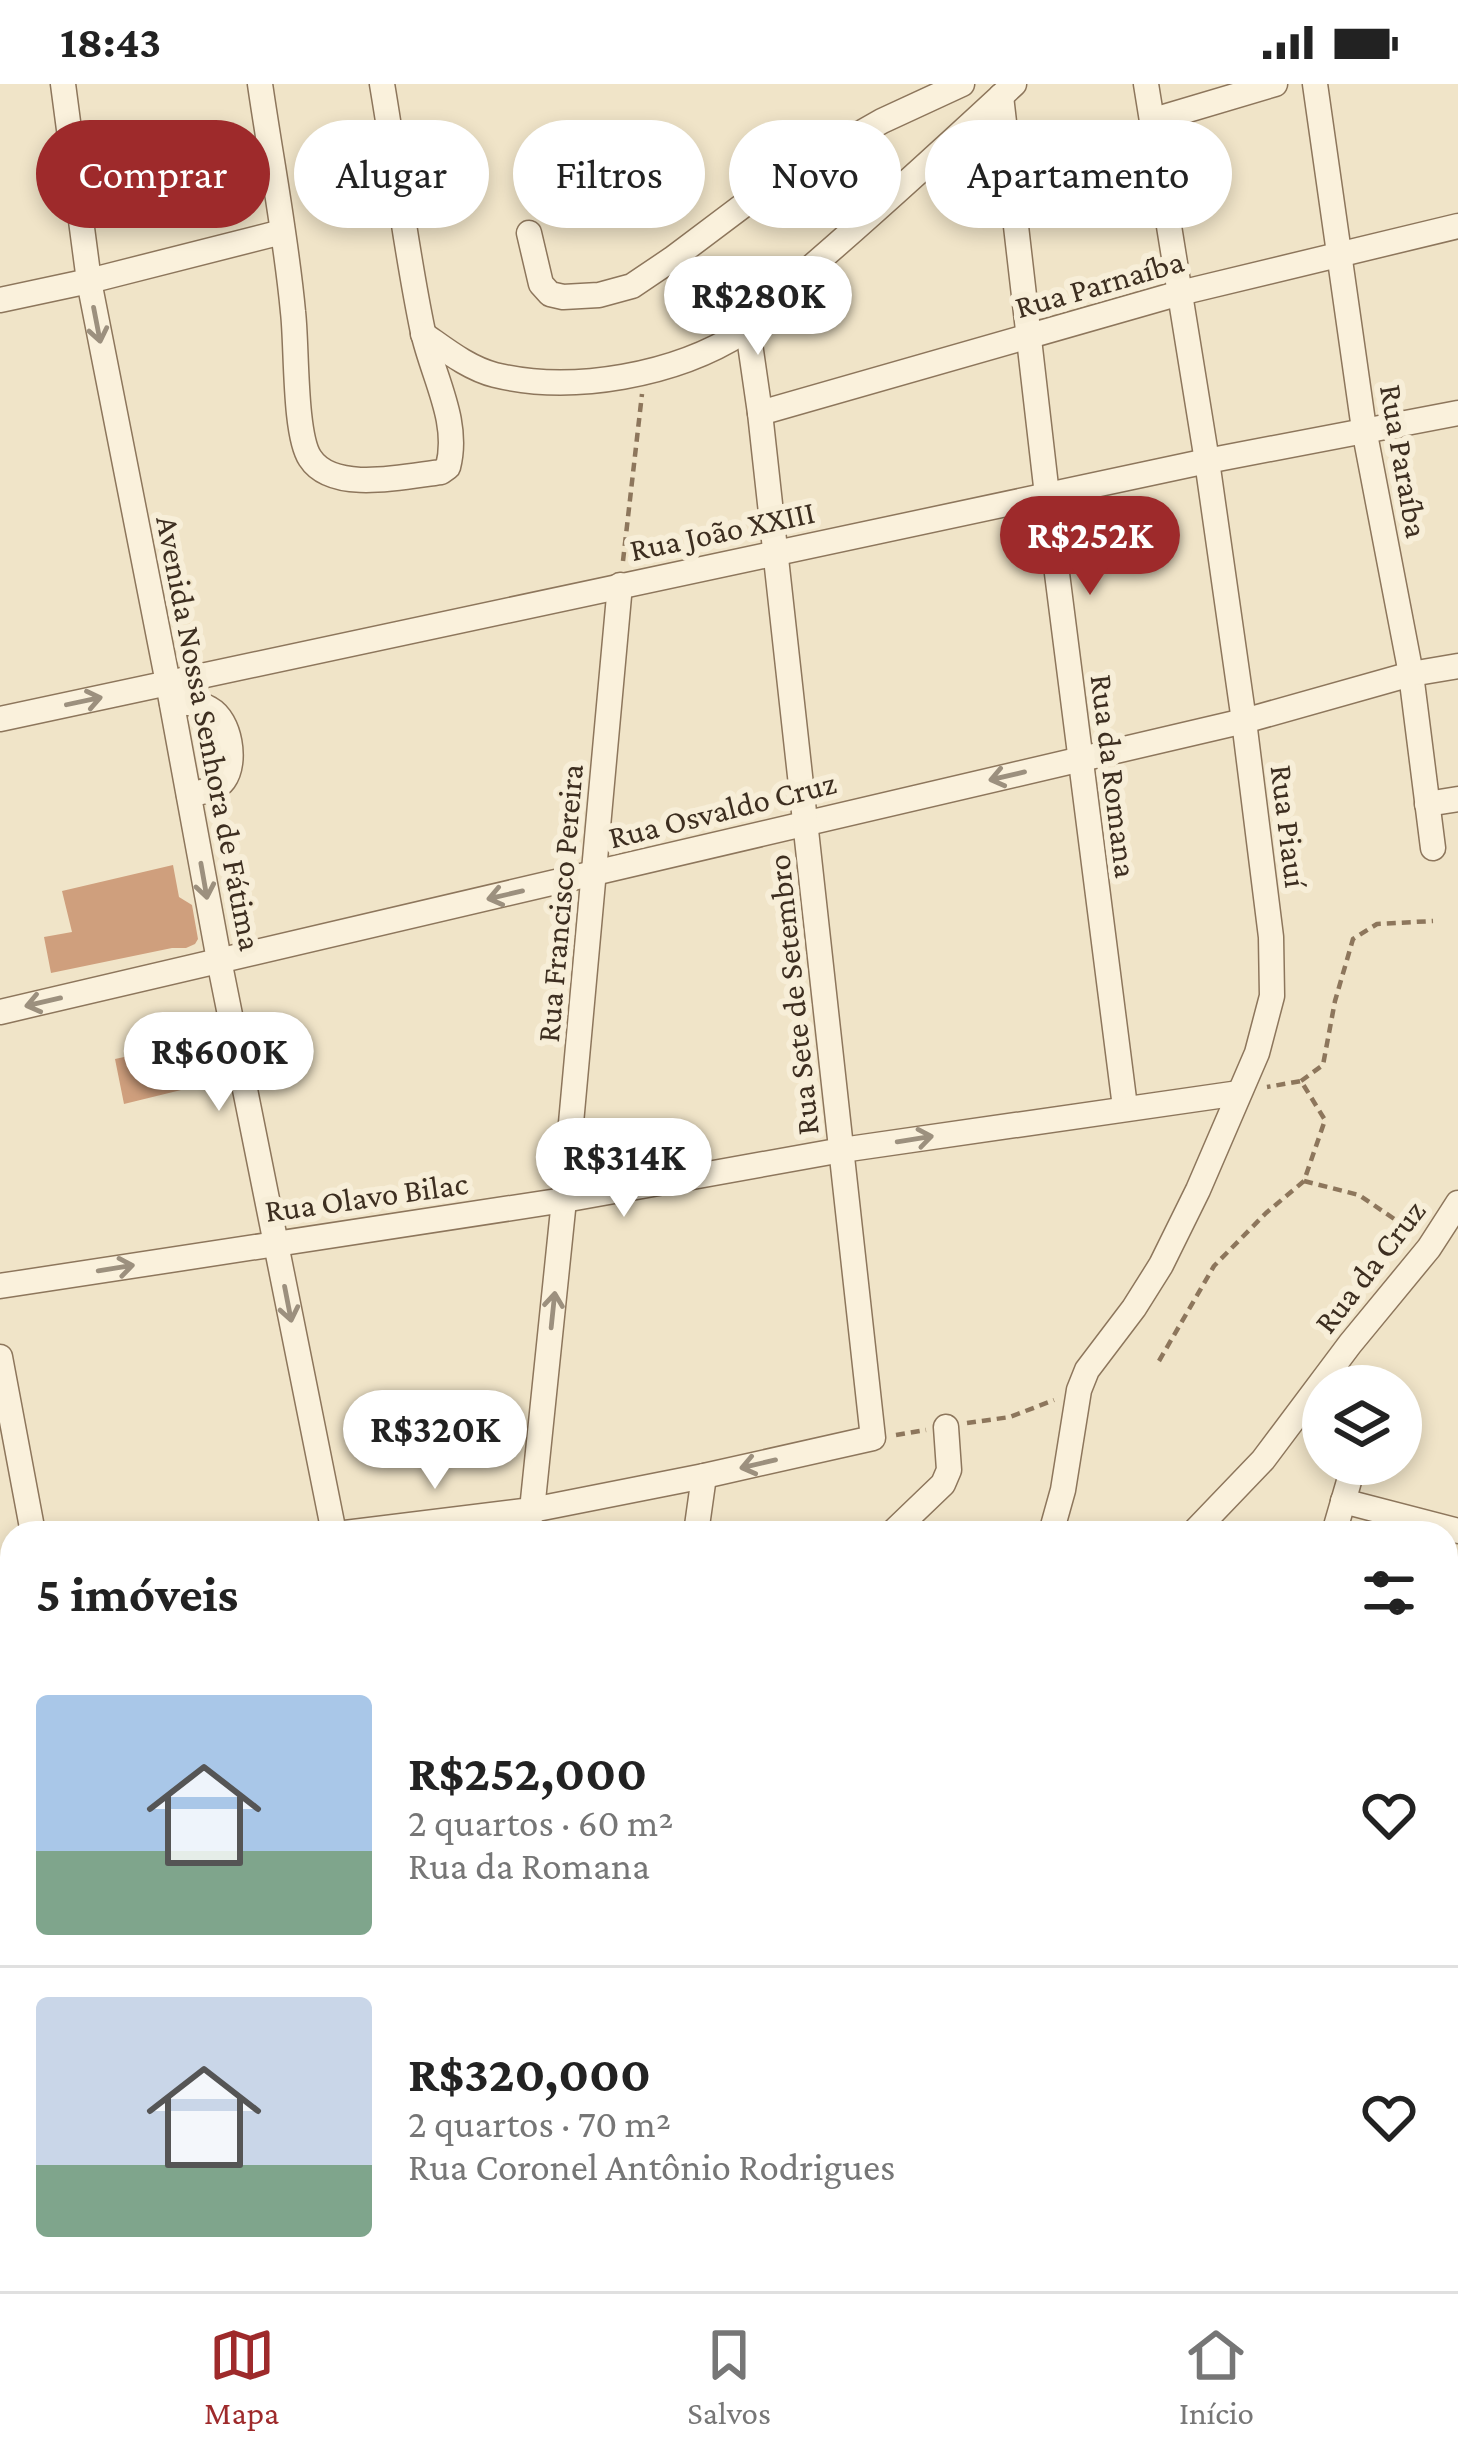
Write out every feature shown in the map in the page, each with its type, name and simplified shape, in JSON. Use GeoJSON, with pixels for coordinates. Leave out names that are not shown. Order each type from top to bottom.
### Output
{"type":"FeatureCollection","features":[{"type":"Feature","properties":{"kind":"street","name":"Avenida Nossa Senhora de Fátima"},"geometry":{"type":"LineString","coordinates":[[63,84],[89,281],[332,1521]]}},
{"type":"Feature","properties":{"kind":"street"},"geometry":{"type":"LineString","coordinates":[[260,84],[293,308],[299,420],[310,460],[338,476],[361,482],[441,472],[450,460],[451,428],[423,334],[382,84]]}},
{"type":"Feature","properties":{"kind":"street"},"geometry":{"type":"LineString","coordinates":[[529,233],[541,284],[550,294],[599,295],[632,286],[773,182],[962,84]]}},
{"type":"Feature","properties":{"kind":"street","name":"Rua Piauí"},"geometry":{"type":"LineString","coordinates":[[1146,84],[1154,120]]}},
{"type":"Feature","properties":{"kind":"street"},"geometry":{"type":"LineString","coordinates":[[1154,120],[1275,84]]}},
{"type":"Feature","properties":{"kind":"street","name":"Rua Paraíba"},"geometry":{"type":"LineString","coordinates":[[1318,85],[1364,429],[1411,674],[1433,848]]}},
{"type":"Feature","properties":{"kind":"street"},"geometry":{"type":"LineString","coordinates":[[423,334],[468,365],[493,375],[555,381],[645,374],[705,353],[748,330],[782,293],[1008,90]]}},
{"type":"Feature","properties":{"kind":"street","name":"Rua da Romana"},"geometry":{"type":"LineString","coordinates":[[1008,90],[1047,495],[1124,1107]]}},
{"type":"Feature","properties":{"kind":"street","name":"Rua Parnaíba"},"geometry":{"type":"LineString","coordinates":[[760,413],[1180,293],[1458,226]]}},
{"type":"Feature","properties":{"kind":"street","name":"Rua Piauí"},"geometry":{"type":"LineString","coordinates":[[1055,1521],[1079,1390],[1087,1370],[1161,1265],[1266,1027],[1272,996],[1273,965],[1244,721],[1170,228]]}},
{"type":"Feature","properties":{"kind":"street"},"geometry":{"type":"LineString","coordinates":[[0,300],[282,232]]}},
{"type":"Feature","properties":{"kind":"street","name":"Rua Sete de Setembro"},"geometry":{"type":"LineString","coordinates":[[748,330],[873,1438]]}},
{"type":"Feature","properties":{"kind":"street","name":"Rua João XXIII"},"geometry":{"type":"LineString","coordinates":[[0,718],[170,693],[620,585],[1458,413]]}},
{"type":"Feature","properties":{"kind":"street","name":"Rua Francisco Pereira"},"geometry":{"type":"LineString","coordinates":[[529,1521],[564,1200],[620,585]]}},
{"type":"Feature","properties":{"kind":"street","name":"Rua Osvaldo Cruz"},"geometry":{"type":"LineString","coordinates":[[0,1012],[1244,721],[1411,674],[1458,666]]}},
{"type":"Feature","properties":{"kind":"street"},"geometry":{"type":"LineString","coordinates":[[170,693],[221,717],[229,744],[230,764],[224,781],[189,795]]}},
{"type":"Feature","properties":{"kind":"street"},"geometry":{"type":"LineString","coordinates":[[1427,804],[1458,799]]}},
{"type":"Feature","properties":{"kind":"street","name":"Rua Olavo Bilac"},"geometry":{"type":"LineString","coordinates":[[0,1286],[564,1200],[842,1150],[1238,1093]]}},
{"type":"Feature","properties":{"kind":"street","name":"Rua da Cruz"},"geometry":{"type":"LineString","coordinates":[[1205,1521],[1263,1460],[1429,1248],[1458,1203]]}},
{"type":"Feature","properties":{"kind":"street"},"geometry":{"type":"LineString","coordinates":[[0,1357],[31,1521]]}},
{"type":"Feature","properties":{"kind":"street"},"geometry":{"type":"LineString","coordinates":[[904,1521],[943,1484],[949,1470],[946,1426]]}},
{"type":"Feature","properties":{"kind":"street"},"geometry":{"type":"LineString","coordinates":[[529,1521],[873,1438]]}},
{"type":"Feature","properties":{"kind":"street"},"geometry":{"type":"LineString","coordinates":[[698,1521],[704,1476]]}},
{"type":"Feature","properties":{"kind":"street"},"geometry":{"type":"LineString","coordinates":[[1337,1521],[1348,1485]]}},
{"type":"Feature","properties":{"kind":"street"},"geometry":{"type":"LineString","coordinates":[[1343,1501],[1417,1521]]}},
{"type":"Feature","properties":{"kind":"path"},"geometry":{"type":"LineString","coordinates":[[620,585],[645,374]]}},
{"type":"Feature","properties":{"kind":"path"},"geometry":{"type":"LineString","coordinates":[[1238,1093],[1301,1081],[1323,1065],[1353,939],[1377,924],[1433,921]]}},
{"type":"Feature","properties":{"kind":"path"},"geometry":{"type":"LineString","coordinates":[[1159,1361],[1214,1266],[1304,1181],[1325,1120],[1301,1081]]}},
{"type":"Feature","properties":{"kind":"path"},"geometry":{"type":"LineString","coordinates":[[1304,1181],[1359,1195],[1429,1248]]}},
{"type":"Feature","properties":{"kind":"path"},"geometry":{"type":"LineString","coordinates":[[873,1438],[1010,1417],[1079,1390]]}},
{"type":"Feature","properties":{"kind":"building"},"geometry":{"type":"Polygon","coordinates":[[[173,865],[179,897],[192,905],[195,944],[51,973],[44,937],[72,932],[62,891],[173,865]]]}},
{"type":"Feature","properties":{"kind":"building"},"geometry":{"type":"Polygon","coordinates":[[[204,1032],[219,1042],[226,1079],[124,1104],[115,1059],[189,1043],[204,1032]]]}}]}
